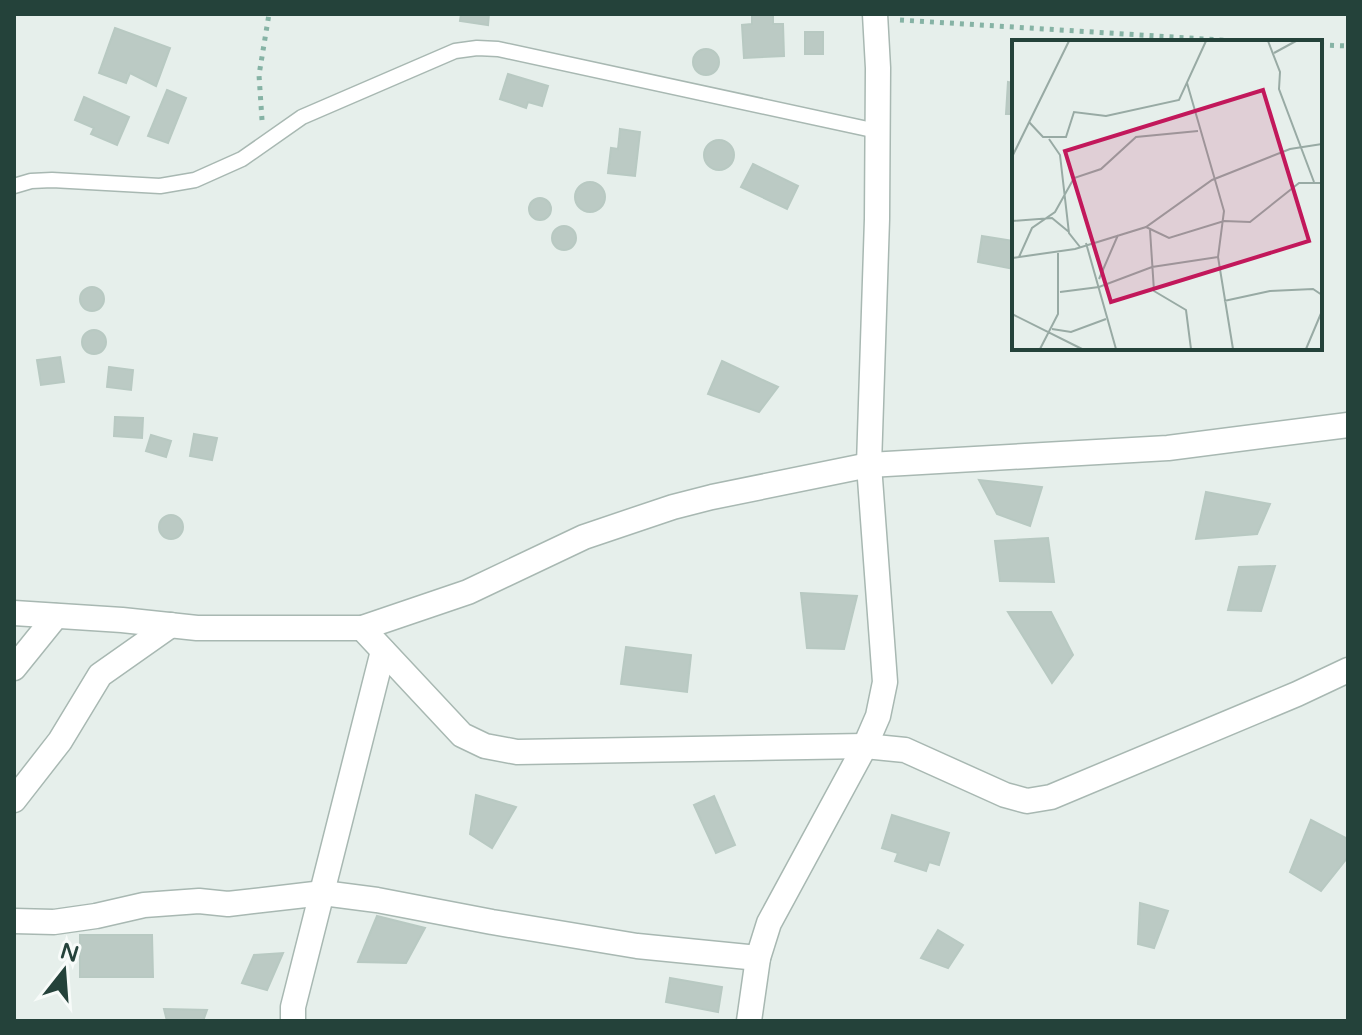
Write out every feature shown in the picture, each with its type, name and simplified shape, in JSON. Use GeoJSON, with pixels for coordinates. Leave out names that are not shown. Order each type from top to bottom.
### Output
{"type":"FeatureCollection","features":[{"type":"Feature","properties":{"kind":"street"},"geometry":{"type":"LineString","coordinates":[[749,1021],[758,958],[769,923],[865,746],[878,716],[885,682],[869,465],[877,131],[875,16]]}},
{"type":"Feature","properties":{"kind":"street"},"geometry":{"type":"LineString","coordinates":[[14,613],[240,629],[362,628],[468,592],[584,537],[673,507],[869,465],[1168,448],[1348,425]]}},
{"type":"Feature","properties":{"kind":"street"},"geometry":{"type":"LineString","coordinates":[[14,668],[56,616]]}},
{"type":"Feature","properties":{"kind":"street"},"geometry":{"type":"LineString","coordinates":[[14,800],[60,741],[100,675],[171,625]]}},
{"type":"Feature","properties":{"kind":"street"},"geometry":{"type":"LineString","coordinates":[[362,628],[462,735],[485,746],[517,752],[865,746],[905,750],[1005,795],[1027,801],[1051,797],[1283,701],[1348,670]]}},
{"type":"Feature","properties":{"kind":"street"},"geometry":{"type":"LineString","coordinates":[[293,1021],[293,1007],[383,651]]}},
{"type":"Feature","properties":{"kind":"street"},"geometry":{"type":"LineString","coordinates":[[14,939],[23,922],[96,916],[144,905],[199,901],[228,904],[323,893],[637,946],[758,958]]}},
{"type":"Feature","properties":{"kind":"lane"},"geometry":{"type":"LineString","coordinates":[[14,186],[52,180],[160,186],[195,180],[242,159],[302,117],[455,51],[477,48],[498,49],[877,131]]}},
{"type":"Feature","properties":{"kind":"path"},"geometry":{"type":"LineString","coordinates":[[263,144],[259,75],[269,14]]}},
{"type":"Feature","properties":{"kind":"path"},"geometry":{"type":"LineString","coordinates":[[875,16],[1223,40]]}},
{"type":"Feature","properties":{"kind":"path"},"geometry":{"type":"LineString","coordinates":[[1322,45],[1348,46]]}},
{"type":"Feature","properties":{"kind":"building"},"geometry":{"type":"Polygon","coordinates":[[[461,14],[489,14],[488,25],[460,21],[461,14]]]}},
{"type":"Feature","properties":{"kind":"building"},"geometry":{"type":"Polygon","coordinates":[[[773,14],[773,24],[783,24],[784,56],[744,58],[742,25],[752,24],[752,15],[773,14]]]}},
{"type":"Feature","properties":{"kind":"building"},"geometry":{"type":"Polygon","coordinates":[[[115,28],[170,48],[156,86],[130,73],[126,83],[99,73],[115,28]]]}},
{"type":"Feature","properties":{"kind":"building"},"geometry":{"type":"Polygon","coordinates":[[[805,32],[823,32],[823,54],[805,54],[805,32]]]}},
{"type":"Feature","properties":{"kind":"building"},"geometry":{"type":"Polygon","coordinates":[[[706,49],[715,53],[719,62],[715,71],[706,75],[697,71],[693,62],[697,53],[706,49]]]}},
{"type":"Feature","properties":{"kind":"building"},"geometry":{"type":"Polygon","coordinates":[[[508,74],[548,86],[542,106],[528,102],[526,108],[500,99],[508,74]]]}},
{"type":"Feature","properties":{"kind":"building"},"geometry":{"type":"Polygon","coordinates":[[[1008,82],[1012,83],[1012,114],[1006,114],[1008,82]]]}},
{"type":"Feature","properties":{"kind":"building"},"geometry":{"type":"Polygon","coordinates":[[[167,90],[186,98],[168,143],[148,136],[167,90]]]}},
{"type":"Feature","properties":{"kind":"building"},"geometry":{"type":"Polygon","coordinates":[[[84,97],[129,117],[117,145],[91,134],[94,128],[75,120],[84,97]]]}},
{"type":"Feature","properties":{"kind":"building"},"geometry":{"type":"Polygon","coordinates":[[[620,129],[640,132],[635,176],[608,173],[611,148],[618,149],[620,129]]]}},
{"type":"Feature","properties":{"kind":"building"},"geometry":{"type":"Polygon","coordinates":[[[719,140],[730,144],[734,155],[730,166],[719,170],[708,166],[704,155],[708,144],[719,140]]]}},
{"type":"Feature","properties":{"kind":"building"},"geometry":{"type":"Polygon","coordinates":[[[753,164],[798,186],[787,209],[741,187],[753,164]]]}},
{"type":"Feature","properties":{"kind":"building"},"geometry":{"type":"Polygon","coordinates":[[[590,182],[601,186],[605,197],[601,208],[590,212],[579,208],[575,197],[579,186],[590,182]]]}},
{"type":"Feature","properties":{"kind":"building"},"geometry":{"type":"Polygon","coordinates":[[[540,198],[548,201],[551,209],[548,217],[540,220],[532,217],[529,209],[532,201],[540,198]]]}},
{"type":"Feature","properties":{"kind":"building"},"geometry":{"type":"Polygon","coordinates":[[[564,226],[573,229],[576,238],[573,247],[564,250],[555,247],[552,238],[555,229],[564,226]]]}},
{"type":"Feature","properties":{"kind":"building"},"geometry":{"type":"Polygon","coordinates":[[[982,236],[1012,241],[1012,269],[978,262],[982,236]]]}},
{"type":"Feature","properties":{"kind":"building"},"geometry":{"type":"Polygon","coordinates":[[[87,287],[97,287],[104,294],[104,304],[97,311],[87,311],[80,304],[80,294],[87,287]]]}},
{"type":"Feature","properties":{"kind":"building"},"geometry":{"type":"Polygon","coordinates":[[[94,330],[103,333],[106,342],[103,351],[94,354],[85,351],[82,342],[85,333],[94,330]]]}},
{"type":"Feature","properties":{"kind":"building"},"geometry":{"type":"Polygon","coordinates":[[[60,357],[64,382],[41,385],[37,360],[60,357]]]}},
{"type":"Feature","properties":{"kind":"building"},"geometry":{"type":"Polygon","coordinates":[[[722,361],[778,387],[759,412],[708,394],[722,361]]]}},
{"type":"Feature","properties":{"kind":"building"},"geometry":{"type":"Polygon","coordinates":[[[109,367],[133,370],[131,390],[107,387],[109,367]]]}},
{"type":"Feature","properties":{"kind":"building"},"geometry":{"type":"Polygon","coordinates":[[[115,417],[143,418],[142,438],[114,436],[115,417]]]}},
{"type":"Feature","properties":{"kind":"building"},"geometry":{"type":"Polygon","coordinates":[[[194,434],[217,438],[212,460],[190,456],[194,434]]]}},
{"type":"Feature","properties":{"kind":"building"},"geometry":{"type":"Polygon","coordinates":[[[151,435],[171,441],[166,457],[146,451],[151,435]]]}},
{"type":"Feature","properties":{"kind":"building"},"geometry":{"type":"Polygon","coordinates":[[[979,480],[1042,487],[1030,526],[997,514],[979,480]]]}},
{"type":"Feature","properties":{"kind":"building"},"geometry":{"type":"Polygon","coordinates":[[[1206,492],[1270,504],[1257,534],[1196,539],[1206,492]]]}},
{"type":"Feature","properties":{"kind":"building"},"geometry":{"type":"Polygon","coordinates":[[[171,515],[182,522],[183,527],[176,538],[171,539],[160,532],[159,527],[166,516],[171,515]]]}},
{"type":"Feature","properties":{"kind":"building"},"geometry":{"type":"Polygon","coordinates":[[[1048,538],[1054,582],[1000,581],[995,541],[1048,538]]]}},
{"type":"Feature","properties":{"kind":"building"},"geometry":{"type":"Polygon","coordinates":[[[1275,566],[1261,611],[1228,610],[1239,567],[1275,566]]]}},
{"type":"Feature","properties":{"kind":"building"},"geometry":{"type":"Polygon","coordinates":[[[801,593],[857,596],[844,649],[807,648],[801,593]]]}},
{"type":"Feature","properties":{"kind":"building"},"geometry":{"type":"Polygon","coordinates":[[[1008,612],[1051,612],[1073,655],[1052,683],[1008,612]]]}},
{"type":"Feature","properties":{"kind":"building"},"geometry":{"type":"Polygon","coordinates":[[[626,647],[691,655],[687,692],[621,684],[626,647]]]}},
{"type":"Feature","properties":{"kind":"building"},"geometry":{"type":"Polygon","coordinates":[[[476,795],[516,807],[492,848],[470,834],[476,795]]]}},
{"type":"Feature","properties":{"kind":"building"},"geometry":{"type":"Polygon","coordinates":[[[714,796],[735,845],[716,853],[694,805],[714,796]]]}},
{"type":"Feature","properties":{"kind":"building"},"geometry":{"type":"Polygon","coordinates":[[[892,815],[949,833],[939,865],[929,862],[926,871],[895,861],[898,853],[882,848],[892,815]]]}},
{"type":"Feature","properties":{"kind":"building"},"geometry":{"type":"Polygon","coordinates":[[[1311,820],[1348,839],[1348,857],[1321,891],[1290,872],[1311,820]]]}},
{"type":"Feature","properties":{"kind":"building"},"geometry":{"type":"Polygon","coordinates":[[[1140,903],[1168,911],[1154,948],[1138,944],[1140,903]]]}},
{"type":"Feature","properties":{"kind":"building"},"geometry":{"type":"Polygon","coordinates":[[[377,916],[425,928],[406,963],[358,962],[377,916]]]}},
{"type":"Feature","properties":{"kind":"building"},"geometry":{"type":"Polygon","coordinates":[[[938,930],[963,945],[948,968],[921,958],[938,930]]]}},
{"type":"Feature","properties":{"kind":"building"},"geometry":{"type":"Polygon","coordinates":[[[80,935],[152,935],[153,977],[80,977],[80,935]]]}},
{"type":"Feature","properties":{"kind":"building"},"geometry":{"type":"Polygon","coordinates":[[[283,953],[267,990],[242,983],[254,955],[283,953]]]}},
{"type":"Feature","properties":{"kind":"building"},"geometry":{"type":"Polygon","coordinates":[[[670,978],[722,987],[718,1012],[666,1002],[670,978]]]}},
{"type":"Feature","properties":{"kind":"building"},"geometry":{"type":"Polygon","coordinates":[[[164,1009],[207,1010],[203,1021],[167,1021],[164,1009]]]}}]}
